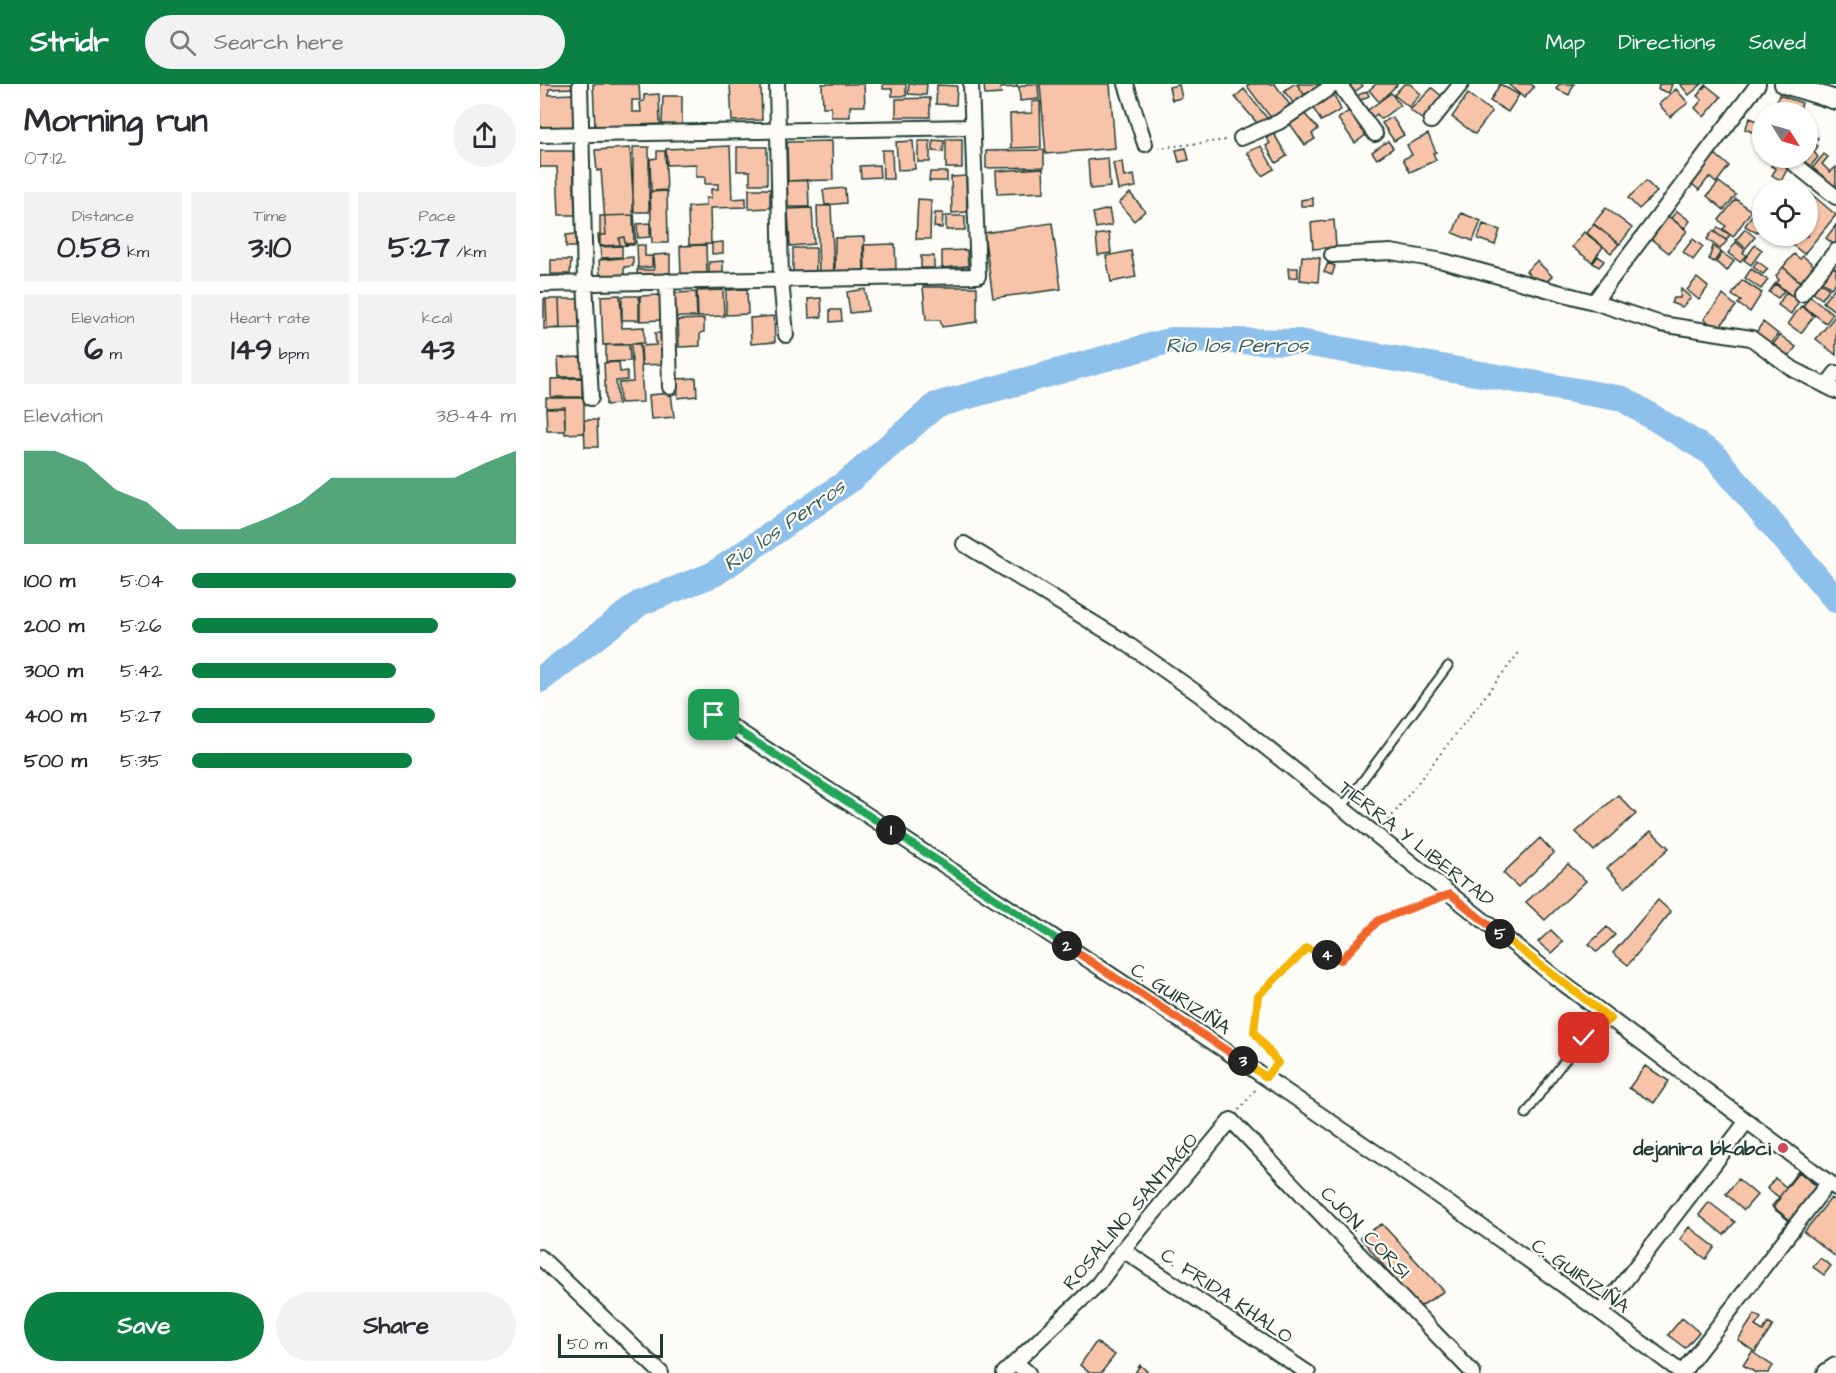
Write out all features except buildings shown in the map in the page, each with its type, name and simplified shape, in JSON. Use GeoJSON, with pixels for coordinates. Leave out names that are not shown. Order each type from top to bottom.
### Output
{"type":"FeatureCollection","features":[{"type":"Feature","properties":{"kind":"street"},"geometry":{"type":"LineString","coordinates":[[580,84],[585,282],[591,398]]}},
{"type":"Feature","properties":{"kind":"street"},"geometry":{"type":"LineString","coordinates":[[777,84],[781,279],[786,336]]}},
{"type":"Feature","properties":{"kind":"street"},"geometry":{"type":"LineString","coordinates":[[540,284],[978,276],[971,84]]}},
{"type":"Feature","properties":{"kind":"street"},"geometry":{"type":"LineString","coordinates":[[1126,84],[1145,144]]}},
{"type":"Feature","properties":{"kind":"street"},"geometry":{"type":"LineString","coordinates":[[1241,138],[1279,122],[1335,84]]}},
{"type":"Feature","properties":{"kind":"street"},"geometry":{"type":"LineString","coordinates":[[1339,84],[1375,134]]}},
{"type":"Feature","properties":{"kind":"street"},"geometry":{"type":"LineString","coordinates":[[1431,121],[1461,84]]}},
{"type":"Feature","properties":{"kind":"street"},"geometry":{"type":"LineString","coordinates":[[1594,302],[1758,84]]}},
{"type":"Feature","properties":{"kind":"street"},"geometry":{"type":"LineString","coordinates":[[1784,84],[1836,100]]}},
{"type":"Feature","properties":{"kind":"street"},"geometry":{"type":"LineString","coordinates":[[540,135],[972,127]]}},
{"type":"Feature","properties":{"kind":"street"},"geometry":{"type":"LineString","coordinates":[[1800,168],[1836,197]]}},
{"type":"Feature","properties":{"kind":"street"},"geometry":{"type":"LineString","coordinates":[[1801,294],[1836,251]]}},
{"type":"Feature","properties":{"kind":"street"},"geometry":{"type":"LineString","coordinates":[[1332,255],[1391,252],[1443,261],[1594,302],[1661,324],[1750,338],[1793,369],[1831,389],[1836,374]]}},
{"type":"Feature","properties":{"kind":"street"},"geometry":{"type":"LineString","coordinates":[[667,281],[670,387]]}},
{"type":"Feature","properties":{"kind":"street","name":"TIERRA Y LIBERTAD"},"geometry":{"type":"LineString","coordinates":[[964,544],[1123,640],[1200,695],[1611,1019],[1832,1185]]}},
{"type":"Feature","properties":{"kind":"street","name":"C. GUIRIZIÑA"},"geometry":{"type":"LineString","coordinates":[[714,715],[1266,1077],[1601,1312],[1680,1371]]}},
{"type":"Feature","properties":{"kind":"street","name":"ROSALINO SANTIAGO"},"geometry":{"type":"LineString","coordinates":[[1004,1373],[1098,1284],[1123,1250],[1231,1120]]}},
{"type":"Feature","properties":{"kind":"street","name":"CJON. CORSI"},"geometry":{"type":"LineString","coordinates":[[1231,1120],[1473,1373]]}},
{"type":"Feature","properties":{"kind":"street"},"geometry":{"type":"LineString","coordinates":[[1601,1312],[1747,1121]]}},
{"type":"Feature","properties":{"kind":"street"},"geometry":{"type":"LineString","coordinates":[[1680,1371],[1832,1185]]}},
{"type":"Feature","properties":{"kind":"street","name":"C. FRIDA KHALO"},"geometry":{"type":"LineString","coordinates":[[1123,1250],[1308,1373]]}},
{"type":"Feature","properties":{"kind":"street"},"geometry":{"type":"LineString","coordinates":[[540,1257],[661,1373]]}},
{"type":"Feature","properties":{"kind":"street"},"geometry":{"type":"LineString","coordinates":[[1016,1363],[1029,1373]]}},
{"type":"Feature","properties":{"kind":"street"},"geometry":{"type":"LineString","coordinates":[[1827,1373],[1836,1366]]}},
{"type":"Feature","properties":{"kind":"lane"},"geometry":{"type":"LineString","coordinates":[[1342,808],[1448,666]]}},
{"type":"Feature","properties":{"kind":"lane"},"geometry":{"type":"LineString","coordinates":[[1526,1114],[1569,1053],[1584,1038],[1611,1019]]}},
{"type":"Feature","properties":{"kind":"path"},"geometry":{"type":"LineString","coordinates":[[1145,144],[1153,149],[1241,138]]}},
{"type":"Feature","properties":{"kind":"path"},"geometry":{"type":"LineString","coordinates":[[1377,836],[1521,650]]}},
{"type":"Feature","properties":{"kind":"path"},"geometry":{"type":"LineString","coordinates":[[1231,1120],[1278,1063],[1254,1032],[1258,996],[1307,948],[1341,960],[1379,920],[1450,894]]}},
{"type":"Feature","properties":{"kind":"waterway","name":"Rio los Perros"},"geometry":{"type":"LineString","coordinates":[[540,680],[640,603],[714,574],[850,480],[936,405],[1172,340],[1299,342],[1623,399],[1713,454],[1836,600]]}},
{"type":"Feature","properties":{"kind":"place","name":"dejanira bkabci"},"geometry":{"type":"Point","coordinates":[1783,1148]}},
{"type":"Feature","properties":{"kind":"route"},"geometry":{"type":"LineString","coordinates":[[714,715],[1266,1077],[1278,1063],[1254,1032],[1258,996],[1307,948],[1341,960],[1379,920],[1450,894],[1611,1019],[1584,1038]]}}]}
